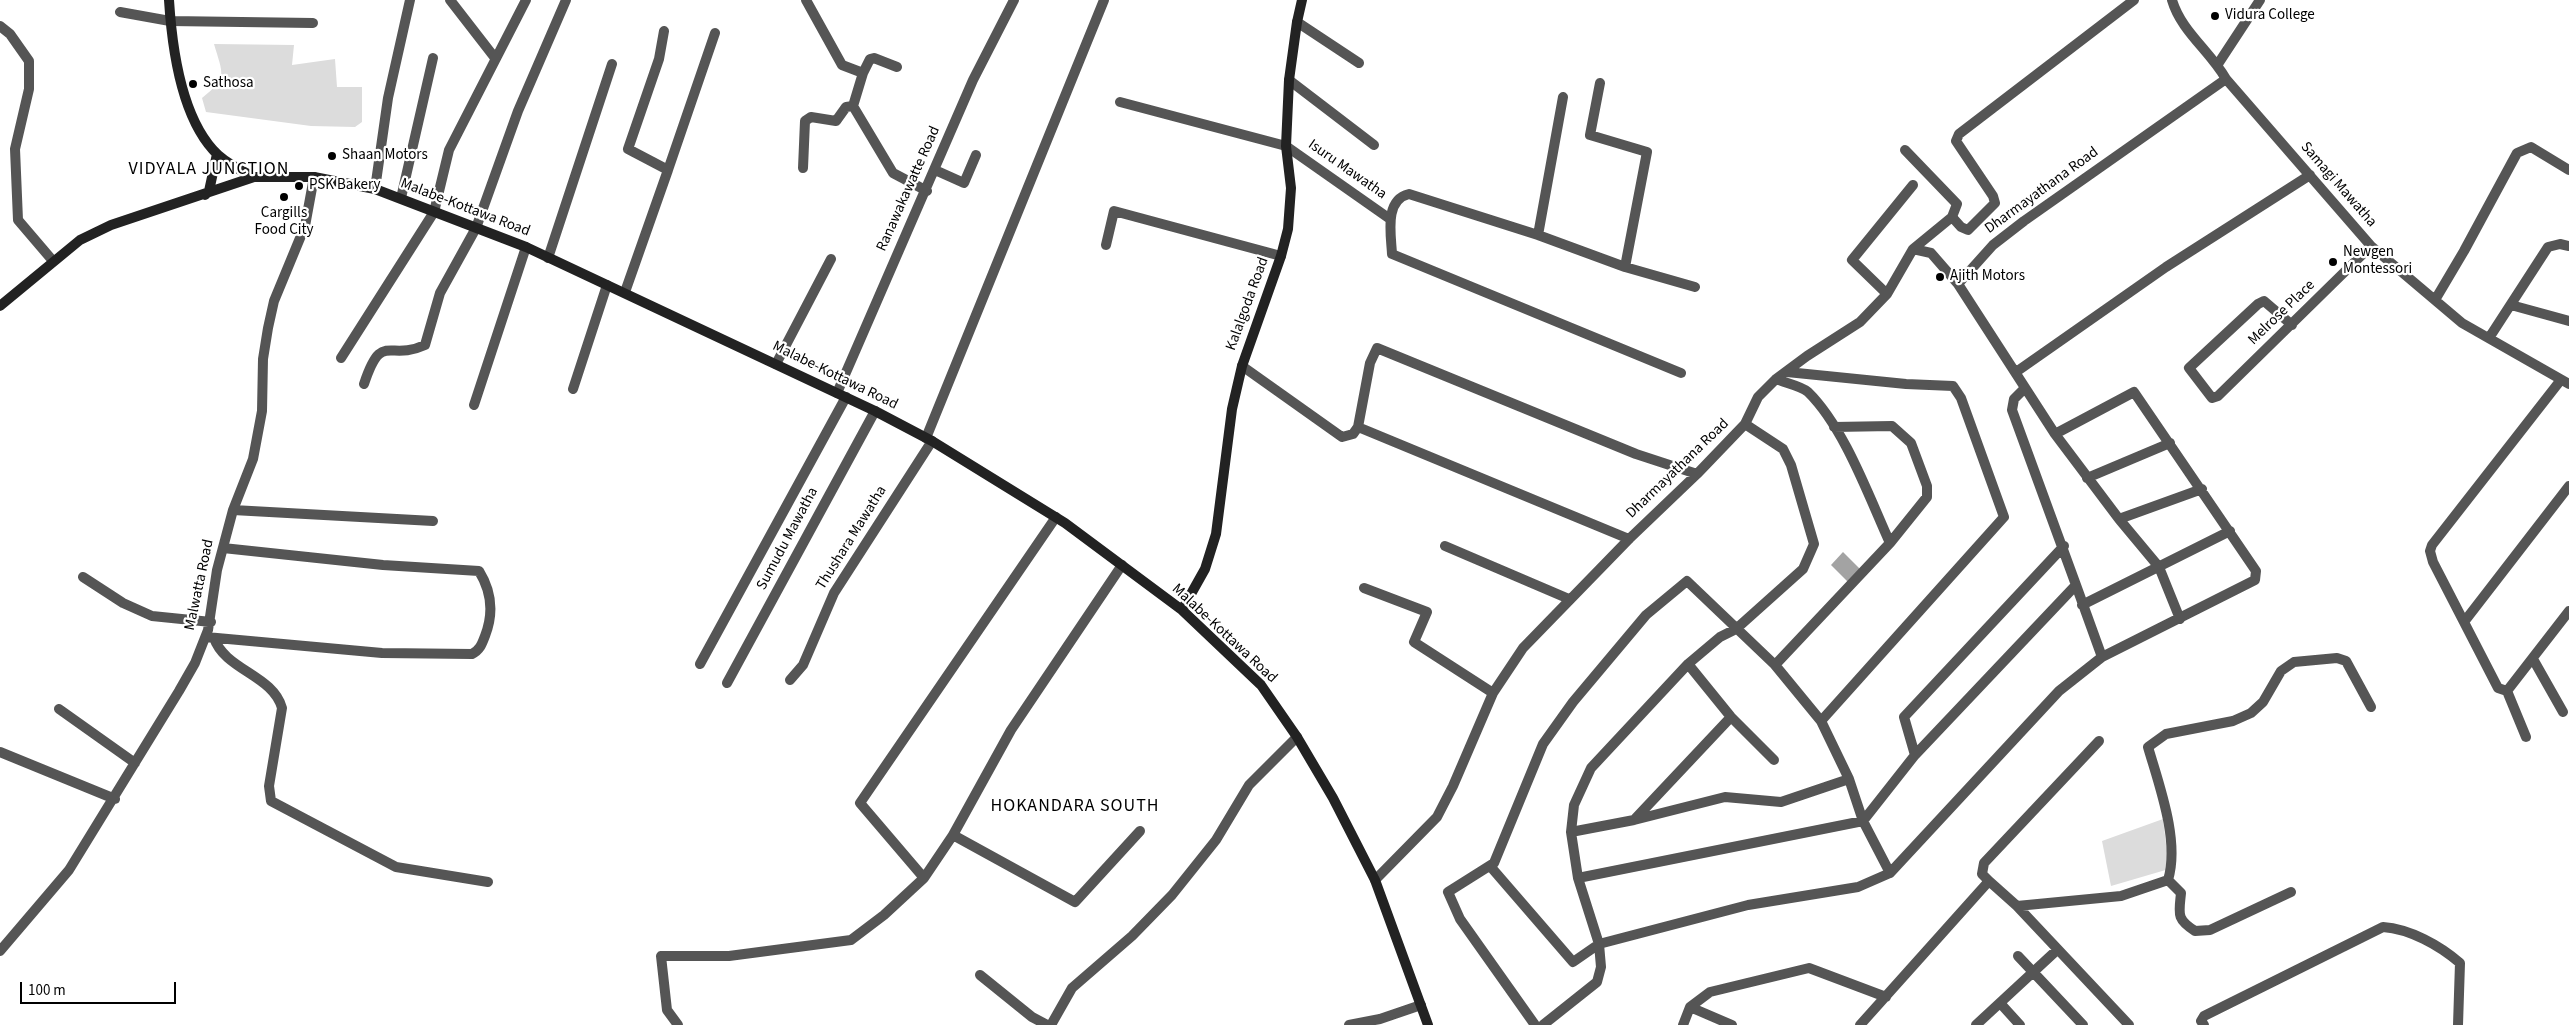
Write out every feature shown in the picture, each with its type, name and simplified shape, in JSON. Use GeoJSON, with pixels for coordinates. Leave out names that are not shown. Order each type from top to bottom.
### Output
{"type":"FeatureCollection","features":[{"type":"Feature","properties":{"kind":"main road"},"geometry":{"type":"LineString","coordinates":[[168,0],[170,21],[186,102],[200,131],[218,154],[234,167],[254,177]]}},
{"type":"Feature","properties":{"kind":"main road","name":"Kalalgoda Road"},"geometry":{"type":"LineString","coordinates":[[1182,610],[1205,569],[1216,534],[1232,409],[1242,366],[1281,256],[1288,229],[1290,188],[1286,146],[1289,80],[1302,0]]}},
{"type":"Feature","properties":{"kind":"main road"},"geometry":{"type":"LineString","coordinates":[[205,195],[209,191],[218,154]]}},
{"type":"Feature","properties":{"kind":"main road","name":"Malabe-Kottawa Road"},"geometry":{"type":"LineString","coordinates":[[0,306],[80,240],[111,224],[205,195],[254,177],[314,177],[375,189],[526,247],[875,410],[929,440],[1056,517],[1182,610],[1261,685],[1297,737],[1333,798],[1375,880],[1428,1025]]}},
{"type":"Feature","properties":{"kind":"street"},"geometry":{"type":"LineString","coordinates":[[375,189],[388,98],[410,0]]}},
{"type":"Feature","properties":{"kind":"street"},"geometry":{"type":"LineString","coordinates":[[450,0],[495,58]]}},
{"type":"Feature","properties":{"kind":"street"},"geometry":{"type":"LineString","coordinates":[[341,358],[434,212],[449,150],[526,0]]}},
{"type":"Feature","properties":{"kind":"street"},"geometry":{"type":"LineString","coordinates":[[364,384],[372,360],[379,354],[388,349],[411,352],[425,345],[440,293],[476,228],[518,110],[566,0]]}},
{"type":"Feature","properties":{"kind":"street"},"geometry":{"type":"LineString","coordinates":[[806,0],[842,65],[863,73]]}},
{"type":"Feature","properties":{"kind":"street","name":"Ranawakawatte Road"},"geometry":{"type":"LineString","coordinates":[[700,664],[842,395],[910,221],[927,190],[973,80],[1014,0]]}},
{"type":"Feature","properties":{"kind":"street","name":"Thushara Mawatha"},"geometry":{"type":"LineString","coordinates":[[790,680],[802,666],[834,593],[929,440],[1104,0]]}},
{"type":"Feature","properties":{"kind":"street"},"geometry":{"type":"LineString","coordinates":[[1952,217],[1961,227],[1968,230],[1995,203],[1994,196],[1956,141],[1959,134],[2134,0]]}},
{"type":"Feature","properties":{"kind":"street","name":"Samagi Mawatha"},"geometry":{"type":"LineString","coordinates":[[2172,0],[2179,20],[2218,64],[2226,79],[2371,246],[2462,323],[2565,382]]}},
{"type":"Feature","properties":{"kind":"street"},"geometry":{"type":"LineString","coordinates":[[2218,64],[2260,0]]}},
{"type":"Feature","properties":{"kind":"street"},"geometry":{"type":"LineString","coordinates":[[120,12],[170,21],[313,23]]}},
{"type":"Feature","properties":{"kind":"street"},"geometry":{"type":"LineString","coordinates":[[1297,22],[1359,63]]}},
{"type":"Feature","properties":{"kind":"street"},"geometry":{"type":"LineString","coordinates":[[0,26],[10,34],[29,61],[28,89],[15,149],[18,220],[53,261]]}},
{"type":"Feature","properties":{"kind":"street"},"geometry":{"type":"LineString","coordinates":[[664,31],[659,59],[628,149],[668,170]]}},
{"type":"Feature","properties":{"kind":"street"},"geometry":{"type":"LineString","coordinates":[[625,292],[715,33]]}},
{"type":"Feature","properties":{"kind":"street"},"geometry":{"type":"LineString","coordinates":[[401,198],[433,58]]}},
{"type":"Feature","properties":{"kind":"street"},"geometry":{"type":"LineString","coordinates":[[897,67],[874,58],[870,59],[863,73],[853,106],[892,173],[927,190]]}},
{"type":"Feature","properties":{"kind":"street"},"geometry":{"type":"LineString","coordinates":[[548,258],[612,64]]}},
{"type":"Feature","properties":{"kind":"street","name":"Dharmayathana Road"},"geometry":{"type":"LineString","coordinates":[[1958,284],[1993,245],[2024,220],[2226,79]]}},
{"type":"Feature","properties":{"kind":"street"},"geometry":{"type":"LineString","coordinates":[[1289,80],[1374,145]]}},
{"type":"Feature","properties":{"kind":"street"},"geometry":{"type":"LineString","coordinates":[[1600,83],[1590,135],[1648,152],[1625,267]]}},
{"type":"Feature","properties":{"kind":"street"},"geometry":{"type":"LineString","coordinates":[[1538,235],[1563,97]]}},
{"type":"Feature","properties":{"kind":"street"},"geometry":{"type":"LineString","coordinates":[[1120,102],[1286,146]]}},
{"type":"Feature","properties":{"kind":"street"},"geometry":{"type":"LineString","coordinates":[[803,168],[805,122],[810,117],[836,120],[846,108],[853,106]]}},
{"type":"Feature","properties":{"kind":"street","name":"Isuru Mawatha"},"geometry":{"type":"LineString","coordinates":[[1286,146],[1390,219]]}},
{"type":"Feature","properties":{"kind":"street"},"geometry":{"type":"LineString","coordinates":[[2435,300],[2517,153],[2531,147],[2569,170]]}},
{"type":"Feature","properties":{"kind":"street"},"geometry":{"type":"LineString","coordinates":[[1905,150],[1958,204],[1952,217],[1913,249]]}},
{"type":"Feature","properties":{"kind":"street"},"geometry":{"type":"LineString","coordinates":[[935,170],[964,183],[976,155]]}},
{"type":"Feature","properties":{"kind":"street"},"geometry":{"type":"LineString","coordinates":[[2016,372],[2166,267],[2310,175]]}},
{"type":"Feature","properties":{"kind":"street","name":"Malwatta Road"},"geometry":{"type":"LineString","coordinates":[[0,951],[70,870],[210,638],[210,622],[222,548],[233,510],[253,460],[262,411],[263,359],[274,301],[305,226],[314,177]]}},
{"type":"Feature","properties":{"kind":"street"},"geometry":{"type":"LineString","coordinates":[[1887,294],[1852,260],[1913,185]]}},
{"type":"Feature","properties":{"kind":"street"},"geometry":{"type":"LineString","coordinates":[[1681,373],[1392,254],[1390,219],[1395,202],[1400,196],[1409,194],[1538,235],[1625,267],[1696,287]]}},
{"type":"Feature","properties":{"kind":"street"},"geometry":{"type":"LineString","coordinates":[[1106,245],[1114,211],[1281,256]]}},
{"type":"Feature","properties":{"kind":"street"},"geometry":{"type":"LineString","coordinates":[[2489,338],[2548,247],[2560,244],[2569,246]]}},
{"type":"Feature","properties":{"kind":"street","name":"Melrose Place"},"geometry":{"type":"LineString","coordinates":[[2292,324],[2271,304],[2264,301],[2258,304],[2189,368],[2212,398],[2218,396],[2292,324],[2371,246]]}},
{"type":"Feature","properties":{"kind":"street"},"geometry":{"type":"LineString","coordinates":[[474,405],[526,247]]}},
{"type":"Feature","properties":{"kind":"street"},"geometry":{"type":"LineString","coordinates":[[1913,249],[1931,253],[1958,284],[2016,372],[2024,390],[2055,434],[2119,520],[2158,567],[2180,619]]}},
{"type":"Feature","properties":{"kind":"street","name":"Dharmayathana Road"},"geometry":{"type":"LineString","coordinates":[[1375,880],[1437,817],[1454,786],[1493,693],[1523,648],[1569,599],[1697,474],[1745,424],[1758,397],[1807,356],[1860,322],[1887,294],[1913,249]]}},
{"type":"Feature","properties":{"kind":"street"},"geometry":{"type":"LineString","coordinates":[[776,364],[831,259]]}},
{"type":"Feature","properties":{"kind":"street"},"geometry":{"type":"LineString","coordinates":[[572,389],[608,284]]}},
{"type":"Feature","properties":{"kind":"street"},"geometry":{"type":"LineString","coordinates":[[2511,305],[2569,321]]}},
{"type":"Feature","properties":{"kind":"street"},"geometry":{"type":"LineString","coordinates":[[1242,366],[1342,437],[1354,434],[1358,427],[1370,363],[1377,348],[1636,454],[1697,474]]}},
{"type":"Feature","properties":{"kind":"street"},"geometry":{"type":"LineString","coordinates":[[1787,372],[1906,384],[1953,386],[1961,398],[2004,517],[1821,721]]}},
{"type":"Feature","properties":{"kind":"street"},"geometry":{"type":"LineString","coordinates":[[1776,380],[1806,391],[1834,427],[1846,446],[1890,543]]}},
{"type":"Feature","properties":{"kind":"street"},"geometry":{"type":"LineString","coordinates":[[2526,737],[2507,691],[2498,688],[2433,562],[2430,551],[2432,545],[2565,382]]}},
{"type":"Feature","properties":{"kind":"street"},"geometry":{"type":"LineString","coordinates":[[2024,390],[2014,399],[2012,410],[2064,546],[2082,604],[2102,657]]}},
{"type":"Feature","properties":{"kind":"street"},"geometry":{"type":"LineString","coordinates":[[1490,866],[1573,962],[1599,944],[1748,905],[1858,887],[1890,873],[2059,691],[2102,657],[2255,580],[2256,570],[2134,392],[2055,434]]}},
{"type":"Feature","properties":{"kind":"street","name":"Sumudu Mawatha"},"geometry":{"type":"LineString","coordinates":[[727,683],[875,410]]}},
{"type":"Feature","properties":{"kind":"street"},"geometry":{"type":"LineString","coordinates":[[1542,1025],[1597,982],[1601,967],[1599,944],[1578,878],[1571,832],[1574,806],[1591,768],[1688,664],[1720,637],[1736,629],[1803,569],[1814,544],[1791,465],[1783,449],[1745,424]]}},
{"type":"Feature","properties":{"kind":"street"},"geometry":{"type":"LineString","coordinates":[[1775,665],[1890,543],[1927,497],[1927,486],[1911,443],[1892,426],[1834,427]]}},
{"type":"Feature","properties":{"kind":"street"},"geometry":{"type":"LineString","coordinates":[[1358,427],[1629,539]]}},
{"type":"Feature","properties":{"kind":"street"},"geometry":{"type":"LineString","coordinates":[[2087,478],[2170,443]]}},
{"type":"Feature","properties":{"kind":"street"},"geometry":{"type":"LineString","coordinates":[[2464,622],[2569,486]]}},
{"type":"Feature","properties":{"kind":"street"},"geometry":{"type":"LineString","coordinates":[[2119,520],[2202,489]]}},
{"type":"Feature","properties":{"kind":"street"},"geometry":{"type":"LineString","coordinates":[[233,510],[433,521]]}},
{"type":"Feature","properties":{"kind":"street"},"geometry":{"type":"LineString","coordinates":[[924,878],[860,803],[1056,517]]}},
{"type":"Feature","properties":{"kind":"street"},"geometry":{"type":"LineString","coordinates":[[2082,604],[2230,531]]}},
{"type":"Feature","properties":{"kind":"street"},"geometry":{"type":"LineString","coordinates":[[1445,546],[1569,599]]}},
{"type":"Feature","properties":{"kind":"street"},"geometry":{"type":"LineString","coordinates":[[1915,755],[1904,716],[2064,546]]}},
{"type":"Feature","properties":{"kind":"street"},"geometry":{"type":"LineString","coordinates":[[210,638],[382,653],[472,654],[481,647],[491,622],[488,586],[479,571],[383,566],[222,548]]}},
{"type":"Feature","properties":{"kind":"street"},"geometry":{"type":"LineString","coordinates":[[678,1025],[667,1010],[661,956],[729,956],[851,940],[884,915],[924,878],[953,835],[1011,730],[1122,565]]}},
{"type":"Feature","properties":{"kind":"street"},"geometry":{"type":"LineString","coordinates":[[83,577],[123,603],[152,616],[210,622]]}},
{"type":"Feature","properties":{"kind":"street"},"geometry":{"type":"LineString","coordinates":[[1535,1025],[1460,919],[1448,892],[1494,864],[1544,744],[1573,702],[1646,615],[1687,581],[1775,665],[1821,721],[1849,779],[1864,821],[1890,873]]}},
{"type":"Feature","properties":{"kind":"street"},"geometry":{"type":"LineString","coordinates":[[1578,878],[1864,821],[1915,755],[2076,584]]}},
{"type":"Feature","properties":{"kind":"street"},"geometry":{"type":"LineString","coordinates":[[1364,588],[1427,612],[1414,642],[1493,693]]}},
{"type":"Feature","properties":{"kind":"street"},"geometry":{"type":"LineString","coordinates":[[2507,691],[2569,611]]}},
{"type":"Feature","properties":{"kind":"street"},"geometry":{"type":"LineString","coordinates":[[210,638],[223,653],[260,680],[280,698],[282,708],[268,786],[272,801],[396,867],[488,882]]}},
{"type":"Feature","properties":{"kind":"street"},"geometry":{"type":"LineString","coordinates":[[2168,880],[2172,868],[2168,819],[2148,746],[2166,734],[2233,721],[2251,713],[2263,702],[2280,671],[2294,662],[2337,658],[2346,661],[2370,707]]}},
{"type":"Feature","properties":{"kind":"street"},"geometry":{"type":"LineString","coordinates":[[2533,659],[2563,712]]}},
{"type":"Feature","properties":{"kind":"street"},"geometry":{"type":"LineString","coordinates":[[1688,664],[1731,717],[1774,760]]}},
{"type":"Feature","properties":{"kind":"street"},"geometry":{"type":"LineString","coordinates":[[59,709],[135,763]]}},
{"type":"Feature","properties":{"kind":"street"},"geometry":{"type":"LineString","coordinates":[[1634,820],[1731,717]]}},
{"type":"Feature","properties":{"kind":"street"},"geometry":{"type":"LineString","coordinates":[[980,975],[1032,1017],[1049,1025],[1072,988],[1132,936],[1172,895],[1216,840],[1249,784],[1297,737]]}},
{"type":"Feature","properties":{"kind":"street"},"geometry":{"type":"LineString","coordinates":[[2099,741],[1984,863],[1982,874],[2017,906],[2129,1025]]}},
{"type":"Feature","properties":{"kind":"street"},"geometry":{"type":"LineString","coordinates":[[0,752],[114,799]]}},
{"type":"Feature","properties":{"kind":"street"},"geometry":{"type":"LineString","coordinates":[[1571,832],[1634,820],[1725,797],[1781,802],[1849,779]]}},
{"type":"Feature","properties":{"kind":"street"},"geometry":{"type":"LineString","coordinates":[[953,835],[1075,902],[1140,831]]}},
{"type":"Feature","properties":{"kind":"street"},"geometry":{"type":"LineString","coordinates":[[2168,880],[2181,894],[2179,914],[2183,924],[2194,932],[2210,930],[2291,892]]}},
{"type":"Feature","properties":{"kind":"street"},"geometry":{"type":"LineString","coordinates":[[2017,906],[2121,896],[2168,880]]}},
{"type":"Feature","properties":{"kind":"street"},"geometry":{"type":"LineString","coordinates":[[1860,1025],[1989,881]]}},
{"type":"Feature","properties":{"kind":"street"},"geometry":{"type":"LineString","coordinates":[[2204,1025],[2201,1021],[2204,1016],[2383,927],[2400,928],[2449,953],[2460,963],[2458,1025]]}},
{"type":"Feature","properties":{"kind":"street"},"geometry":{"type":"LineString","coordinates":[[1976,1025],[2057,950]]}},
{"type":"Feature","properties":{"kind":"street"},"geometry":{"type":"LineString","coordinates":[[2018,956],[2083,1025]]}},
{"type":"Feature","properties":{"kind":"street"},"geometry":{"type":"LineString","coordinates":[[1683,1025],[1690,1007],[1710,992],[1809,968],[1886,997]]}},
{"type":"Feature","properties":{"kind":"street"},"geometry":{"type":"LineString","coordinates":[[2000,1003],[2020,1025]]}},
{"type":"Feature","properties":{"kind":"street"},"geometry":{"type":"LineString","coordinates":[[1350,1025],[1380,1019],[1421,1005]]}},
{"type":"Feature","properties":{"kind":"street"},"geometry":{"type":"LineString","coordinates":[[1690,1007],[1732,1025]]}},
{"type":"Feature","properties":{"kind":"shaded area"},"geometry":{"type":"Polygon","coordinates":[[[214,44],[294,45],[292,65],[335,59],[337,87],[362,87],[362,122],[355,127],[311,126],[206,112],[202,98],[216,85],[221,75],[220,63],[214,44]]]}},
{"type":"Feature","properties":{"kind":"shaded area"},"geometry":{"type":"Polygon","coordinates":[[[1843,552],[1861,570],[1849,583],[1831,565],[1843,552]]]}},
{"type":"Feature","properties":{"kind":"shaded area"},"geometry":{"type":"Polygon","coordinates":[[[2163,819],[2169,869],[2111,886],[2102,841],[2163,819]]]}},
{"type":"Feature","properties":{"kind":"place","name":"Vidura College"},"geometry":{"type":"Point","coordinates":[2215,16]}},
{"type":"Feature","properties":{"kind":"place","name":"Sathosa"},"geometry":{"type":"Point","coordinates":[193,84]}},
{"type":"Feature","properties":{"kind":"place","name":"Shaan Motors"},"geometry":{"type":"Point","coordinates":[332,156]}},
{"type":"Feature","properties":{"kind":"place","name":"PSK Bakery"},"geometry":{"type":"Point","coordinates":[299,186]}},
{"type":"Feature","properties":{"kind":"place","name":"Cargills Food City"},"geometry":{"type":"Point","coordinates":[284,197]}},
{"type":"Feature","properties":{"kind":"place","name":"Newgen Montessori"},"geometry":{"type":"Point","coordinates":[2333,262]}},
{"type":"Feature","properties":{"kind":"place","name":"Ajith Motors"},"geometry":{"type":"Point","coordinates":[1940,277]}},
{"type":"Feature","properties":{"kind":"district","name":"VIDYALA JUNCTION"},"geometry":{"type":"Point","coordinates":[209,170]}},
{"type":"Feature","properties":{"kind":"district","name":"HOKANDARA SOUTH"},"geometry":{"type":"Point","coordinates":[1075,807]}}]}
